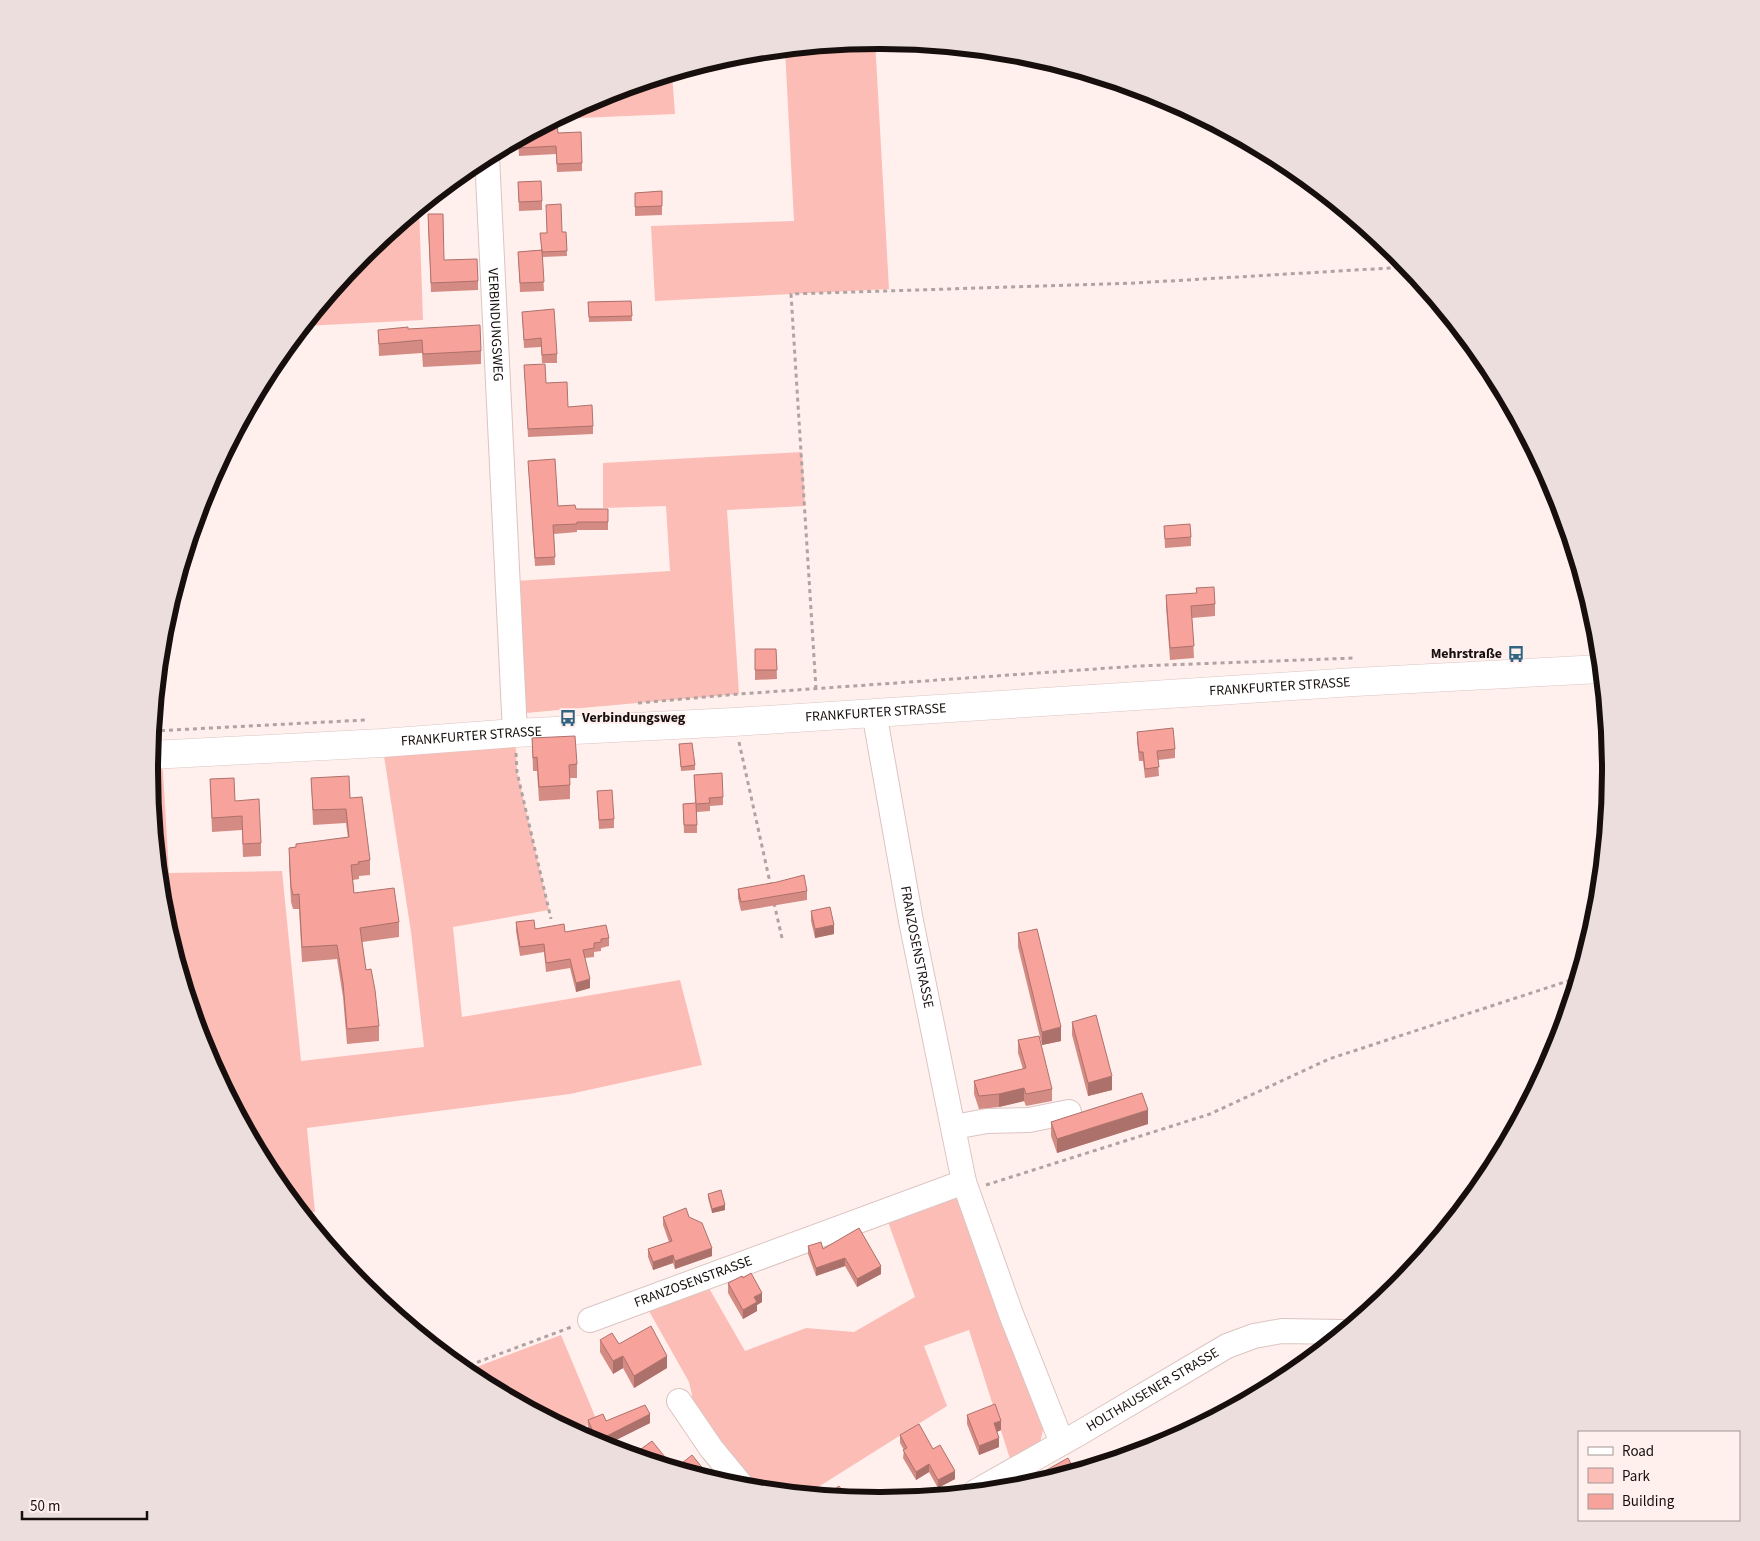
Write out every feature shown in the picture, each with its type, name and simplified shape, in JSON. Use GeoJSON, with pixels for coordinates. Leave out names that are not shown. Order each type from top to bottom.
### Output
{"type":"FeatureCollection","features":[{"type":"Feature","properties":{"kind":"main road","name":"FRANKFURTER STRASSE"},"geometry":{"type":"LineString","coordinates":[[159,755],[382,744],[515,733],[734,722],[1354,682],[1595,669]]}},
{"type":"Feature","properties":{"kind":"street","name":"VERBINDUNGSWEG"},"geometry":{"type":"LineString","coordinates":[[487,165],[515,733]]}},
{"type":"Feature","properties":{"kind":"street","name":"FRANZOSENSTRASSE"},"geometry":{"type":"LineString","coordinates":[[874,712],[911,921],[966,1186],[1011,1314],[1062,1443]]}},
{"type":"Feature","properties":{"kind":"street"},"geometry":{"type":"LineString","coordinates":[[954,1127],[988,1122],[1029,1120],[1069,1112]]}},
{"type":"Feature","properties":{"kind":"street","name":"FRANZOSENSTRASSE"},"geometry":{"type":"LineString","coordinates":[[590,1320],[966,1186]]}},
{"type":"Feature","properties":{"kind":"street","name":"HOLTHAUSENER STRASSE"},"geometry":{"type":"LineString","coordinates":[[991,1483],[1227,1346],[1254,1336],[1282,1331],[1333,1332]]}},
{"type":"Feature","properties":{"kind":"street"},"geometry":{"type":"LineString","coordinates":[[679,1401],[711,1448],[734,1477]]}},
{"type":"Feature","properties":{"kind":"path"},"geometry":{"type":"LineString","coordinates":[[816,689],[791,294],[890,289],[1135,283],[1397,268]]}},
{"type":"Feature","properties":{"kind":"path"},"geometry":{"type":"LineString","coordinates":[[632,704],[1138,666],[1364,658]]}},
{"type":"Feature","properties":{"kind":"path"},"geometry":{"type":"LineString","coordinates":[[160,731],[366,720]]}},
{"type":"Feature","properties":{"kind":"path"},"geometry":{"type":"LineString","coordinates":[[734,722],[772,891]]}},
{"type":"Feature","properties":{"kind":"path"},"geometry":{"type":"LineString","coordinates":[[515,733],[517,772],[551,919]]}},
{"type":"Feature","properties":{"kind":"path"},"geometry":{"type":"LineString","coordinates":[[774,900],[782,938]]}},
{"type":"Feature","properties":{"kind":"path"},"geometry":{"type":"LineString","coordinates":[[966,1186],[1015,1176],[1210,1114],[1329,1059],[1570,980]]}},
{"type":"Feature","properties":{"kind":"path"},"geometry":{"type":"LineString","coordinates":[[471,1365],[590,1320]]}},
{"type":"Feature","properties":{"kind":"green space"},"geometry":{"type":"Polygon","coordinates":[[[876,49],[889,289],[655,301],[651,226],[794,221],[785,55],[833,50],[876,49]]]}},
{"type":"Feature","properties":{"kind":"green space"},"geometry":{"type":"Polygon","coordinates":[[[672,79],[675,114],[572,118],[648,87],[672,79]]]}},
{"type":"Feature","properties":{"kind":"green space"},"geometry":{"type":"Polygon","coordinates":[[[419,216],[423,320],[311,326],[370,260],[419,216]]]}},
{"type":"Feature","properties":{"kind":"green space"},"geometry":{"type":"Polygon","coordinates":[[[802,452],[805,506],[727,510],[739,694],[514,714],[515,581],[670,571],[666,506],[603,508],[603,463],[802,452]]]}},
{"type":"Feature","properties":{"kind":"green space"},"geometry":{"type":"Polygon","coordinates":[[[515,733],[517,772],[549,910],[453,927],[462,1017],[680,980],[702,1065],[570,1094],[307,1128],[315,1212],[309,1212],[255,1131],[233,1090],[213,1047],[197,1002],[183,957],[164,865],[160,818],[159,754],[162,754],[169,873],[282,871],[301,1061],[424,1047],[411,932],[382,743],[515,733]]]}},
{"type":"Feature","properties":{"kind":"green space"},"geometry":{"type":"Polygon","coordinates":[[[958,1196],[1043,1418],[1040,1443],[1010,1459],[969,1330],[924,1346],[947,1406],[815,1489],[742,1478],[689,1401],[692,1395],[689,1382],[645,1304],[706,1283],[745,1351],[806,1328],[854,1332],[915,1297],[886,1216],[958,1196]]]}},
{"type":"Feature","properties":{"kind":"green space"},"geometry":{"type":"Polygon","coordinates":[[[561,1335],[597,1421],[582,1427],[519,1396],[475,1368],[561,1335]]]}},
{"type":"Feature","properties":{"kind":"building"},"geometry":{"type":"Polygon","coordinates":[[[557,125],[558,133],[581,132],[582,163],[557,164],[556,146],[519,148],[519,145],[557,125]]]}},
{"type":"Feature","properties":{"kind":"building"},"geometry":{"type":"Polygon","coordinates":[[[541,181],[542,201],[519,202],[518,182],[541,181]]]}},
{"type":"Feature","properties":{"kind":"building"},"geometry":{"type":"Polygon","coordinates":[[[662,191],[662,206],[635,207],[635,193],[662,191]]]}},
{"type":"Feature","properties":{"kind":"building"},"geometry":{"type":"Polygon","coordinates":[[[561,204],[562,232],[566,232],[567,251],[542,252],[540,233],[547,233],[546,205],[561,204]]]}},
{"type":"Feature","properties":{"kind":"building"},"geometry":{"type":"Polygon","coordinates":[[[428,214],[443,214],[444,260],[477,259],[478,281],[431,283],[428,214]]]}},
{"type":"Feature","properties":{"kind":"building"},"geometry":{"type":"Polygon","coordinates":[[[542,250],[544,282],[520,283],[518,252],[542,250]]]}},
{"type":"Feature","properties":{"kind":"building"},"geometry":{"type":"Polygon","coordinates":[[[631,301],[632,316],[589,317],[588,302],[631,301]]]}},
{"type":"Feature","properties":{"kind":"building"},"geometry":{"type":"Polygon","coordinates":[[[554,309],[557,354],[542,355],[541,338],[524,340],[522,312],[554,309]]]}},
{"type":"Feature","properties":{"kind":"building"},"geometry":{"type":"Polygon","coordinates":[[[480,325],[481,351],[423,354],[422,340],[379,344],[378,330],[408,327],[408,329],[480,325]]]}},
{"type":"Feature","properties":{"kind":"building"},"geometry":{"type":"Polygon","coordinates":[[[545,364],[546,383],[567,382],[568,407],[592,405],[593,426],[528,429],[524,365],[545,364]]]}},
{"type":"Feature","properties":{"kind":"building"},"geometry":{"type":"Polygon","coordinates":[[[555,459],[558,506],[575,505],[576,509],[608,509],[608,522],[577,522],[577,524],[553,525],[555,557],[535,558],[528,461],[555,459]]]}},
{"type":"Feature","properties":{"kind":"building"},"geometry":{"type":"Polygon","coordinates":[[[1190,524],[1191,537],[1165,539],[1164,526],[1190,524]]]}},
{"type":"Feature","properties":{"kind":"building"},"geometry":{"type":"Polygon","coordinates":[[[1214,587],[1215,604],[1191,606],[1194,646],[1170,648],[1166,595],[1197,593],[1196,588],[1214,587]]]}},
{"type":"Feature","properties":{"kind":"building"},"geometry":{"type":"Polygon","coordinates":[[[755,649],[776,649],[777,670],[755,670],[755,649]]]}},
{"type":"Feature","properties":{"kind":"building"},"geometry":{"type":"Polygon","coordinates":[[[1173,728],[1175,749],[1157,751],[1159,767],[1145,769],[1143,752],[1139,752],[1137,732],[1173,728]]]}},
{"type":"Feature","properties":{"kind":"building"},"geometry":{"type":"Polygon","coordinates":[[[575,736],[577,764],[569,765],[570,785],[539,787],[537,757],[533,758],[532,738],[575,736]]]}},
{"type":"Feature","properties":{"kind":"building"},"geometry":{"type":"Polygon","coordinates":[[[692,743],[695,765],[681,767],[679,744],[692,743]]]}},
{"type":"Feature","properties":{"kind":"building"},"geometry":{"type":"Polygon","coordinates":[[[722,773],[723,797],[709,798],[710,803],[696,804],[697,825],[684,825],[683,804],[696,803],[694,775],[722,773]]]}},
{"type":"Feature","properties":{"kind":"building"},"geometry":{"type":"Polygon","coordinates":[[[349,776],[350,798],[362,797],[370,860],[351,865],[354,893],[394,888],[399,922],[360,928],[366,970],[371,969],[379,1026],[347,1029],[337,945],[302,947],[299,894],[293,895],[291,887],[289,848],[296,847],[296,844],[349,837],[346,809],[313,810],[311,778],[349,776]]]}},
{"type":"Feature","properties":{"kind":"building"},"geometry":{"type":"Polygon","coordinates":[[[234,778],[235,801],[259,799],[261,843],[243,844],[242,816],[212,818],[210,779],[234,778]]]}},
{"type":"Feature","properties":{"kind":"building"},"geometry":{"type":"Polygon","coordinates":[[[612,790],[614,819],[599,820],[597,791],[612,790]]]}},
{"type":"Feature","properties":{"kind":"building"},"geometry":{"type":"Polygon","coordinates":[[[804,875],[807,891],[741,902],[738,889],[804,875]]]}},
{"type":"Feature","properties":{"kind":"building"},"geometry":{"type":"Polygon","coordinates":[[[830,907],[834,925],[815,929],[811,911],[830,907]]]}},
{"type":"Feature","properties":{"kind":"building"},"geometry":{"type":"Polygon","coordinates":[[[534,920],[535,929],[564,924],[565,932],[606,925],[609,938],[601,939],[601,942],[594,943],[594,948],[583,950],[590,979],[576,983],[570,959],[546,963],[544,944],[520,947],[516,922],[534,920]]]}},
{"type":"Feature","properties":{"kind":"building"},"geometry":{"type":"Polygon","coordinates":[[[1037,929],[1061,1027],[1042,1032],[1018,933],[1037,929]]]}},
{"type":"Feature","properties":{"kind":"building"},"geometry":{"type":"Polygon","coordinates":[[[1096,1015],[1112,1076],[1088,1083],[1072,1022],[1096,1015]]]}},
{"type":"Feature","properties":{"kind":"building"},"geometry":{"type":"Polygon","coordinates":[[[1039,1036],[1052,1089],[1026,1094],[1024,1088],[999,1094],[979,1096],[974,1081],[1026,1068],[1018,1040],[1039,1036]]]}},
{"type":"Feature","properties":{"kind":"building"},"geometry":{"type":"Polygon","coordinates":[[[1142,1093],[1148,1110],[1057,1139],[1051,1122],[1142,1093]]]}},
{"type":"Feature","properties":{"kind":"building"},"geometry":{"type":"Polygon","coordinates":[[[721,1190],[725,1205],[712,1209],[708,1194],[721,1190]]]}},
{"type":"Feature","properties":{"kind":"building"},"geometry":{"type":"Polygon","coordinates":[[[686,1208],[689,1217],[702,1223],[712,1248],[675,1261],[673,1255],[653,1262],[648,1249],[672,1241],[663,1217],[686,1208]]]}},
{"type":"Feature","properties":{"kind":"building"},"geometry":{"type":"Polygon","coordinates":[[[859,1228],[881,1266],[857,1279],[845,1258],[816,1268],[808,1246],[821,1242],[823,1249],[859,1228]]]}},
{"type":"Feature","properties":{"kind":"building"},"geometry":{"type":"Polygon","coordinates":[[[751,1273],[762,1293],[754,1297],[757,1302],[743,1310],[728,1283],[751,1273]]]}},
{"type":"Feature","properties":{"kind":"building"},"geometry":{"type":"Polygon","coordinates":[[[651,1326],[667,1356],[634,1376],[623,1356],[613,1361],[600,1340],[612,1333],[619,1344],[651,1326]]]}},
{"type":"Feature","properties":{"kind":"building"},"geometry":{"type":"Polygon","coordinates":[[[995,1404],[1001,1421],[994,1423],[999,1438],[979,1446],[967,1415],[995,1404]]]}},
{"type":"Feature","properties":{"kind":"building"},"geometry":{"type":"Polygon","coordinates":[[[645,1405],[650,1414],[604,1437],[593,1432],[588,1420],[603,1414],[606,1421],[645,1405]]]}},
{"type":"Feature","properties":{"kind":"building"},"geometry":{"type":"Polygon","coordinates":[[[919,1424],[933,1449],[940,1445],[955,1471],[938,1480],[929,1464],[916,1472],[903,1450],[907,1448],[900,1435],[919,1424]]]}},
{"type":"Feature","properties":{"kind":"building"},"geometry":{"type":"Polygon","coordinates":[[[652,1441],[667,1460],[648,1454],[639,1451],[652,1441]]]}},
{"type":"Feature","properties":{"kind":"building"},"geometry":{"type":"Polygon","coordinates":[[[692,1455],[705,1471],[693,1468],[681,1464],[692,1455]]]}},
{"type":"Feature","properties":{"kind":"building"},"geometry":{"type":"Polygon","coordinates":[[[1068,1458],[1072,1466],[1067,1468],[1039,1474],[1068,1458]]]}},
{"type":"Feature","properties":{"kind":"building"},"geometry":{"type":"Polygon","coordinates":[[[839,1486],[843,1491],[833,1491],[839,1486]]]}},
{"type":"Feature","properties":{"kind":"place","name":"Mehrstraße"},"geometry":{"type":"Point","coordinates":[1516,654]}},
{"type":"Feature","properties":{"kind":"place","name":"Verbindungsweg"},"geometry":{"type":"Point","coordinates":[568,718]}}]}
